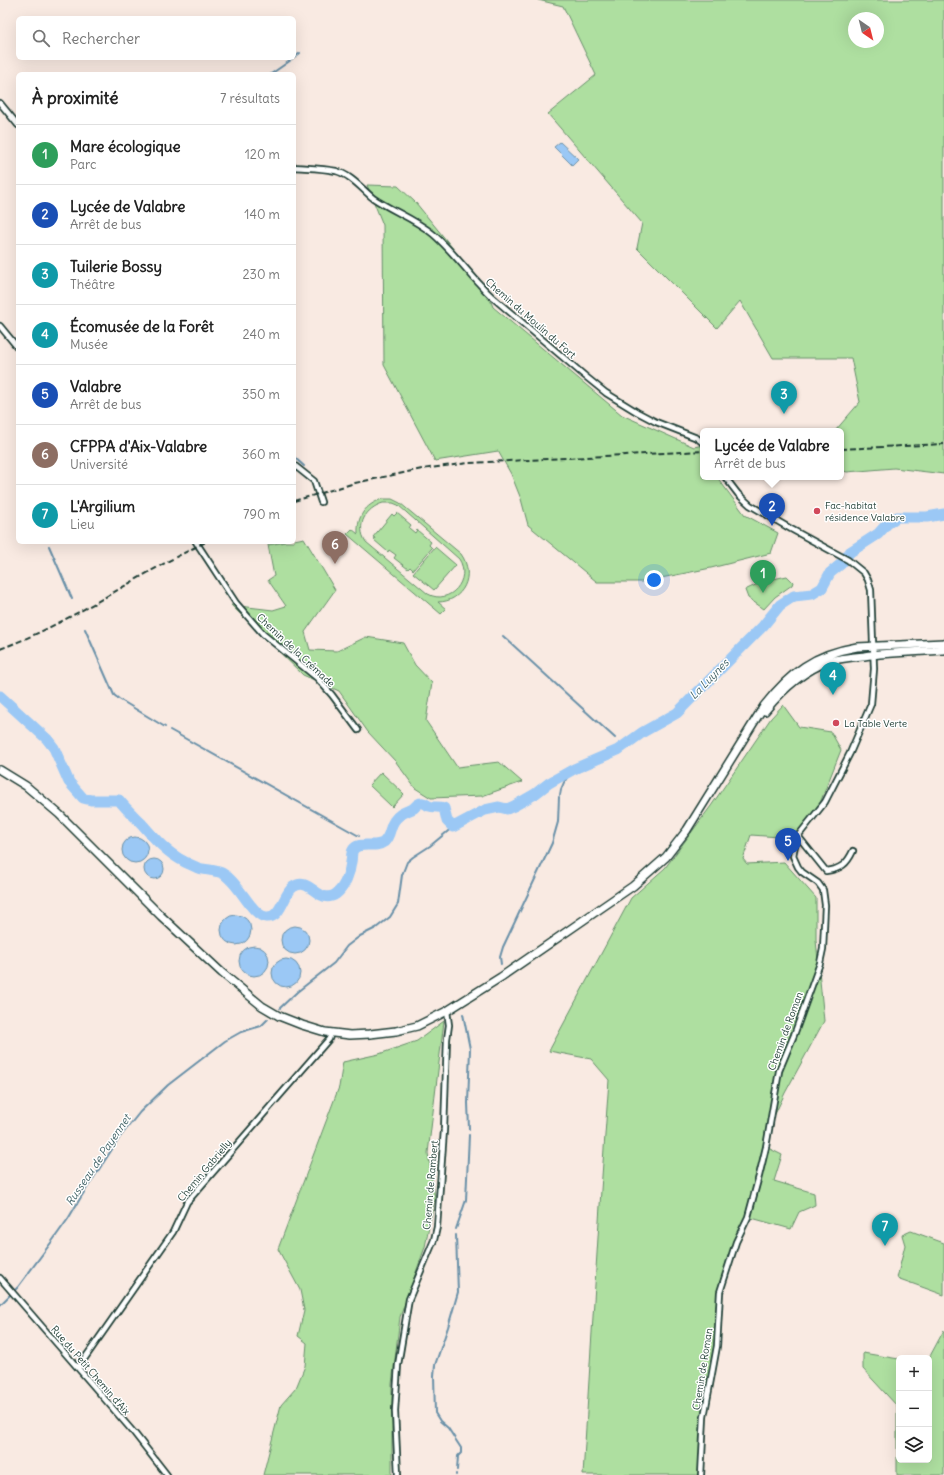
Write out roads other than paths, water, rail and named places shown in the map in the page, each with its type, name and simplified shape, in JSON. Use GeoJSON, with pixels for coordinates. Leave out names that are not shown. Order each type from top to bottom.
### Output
{"type":"FeatureCollection","features":[{"type":"Feature","properties":{"kind":"main road"},"geometry":{"type":"LineString","coordinates":[[874,648],[944,643]]}},
{"type":"Feature","properties":{"kind":"main road"},"geometry":{"type":"LineString","coordinates":[[0,770],[26,786],[60,814],[161,916],[250,998],[262,1006],[279,1016],[302,1025],[331,1033],[370,1034],[396,1031],[417,1026],[447,1011],[501,977],[567,930],[592,915],[633,886],[654,868],[687,830],[760,711],[777,689],[800,668],[815,659],[830,653],[857,647],[944,650]]}},
{"type":"Feature","properties":{"kind":"street"},"geometry":{"type":"LineString","coordinates":[[0,103],[16,123]]}},
{"type":"Feature","properties":{"kind":"street","name":"Chemin du Moulin du Fort"},"geometry":{"type":"LineString","coordinates":[[296,167],[337,171],[352,180],[387,207],[425,228],[452,252],[491,296],[606,393],[656,422],[700,440]]}},
{"type":"Feature","properties":{"kind":"street"},"geometry":{"type":"LineString","coordinates":[[0,326],[16,346]]}},
{"type":"Feature","properties":{"kind":"street"},"geometry":{"type":"LineString","coordinates":[[296,467],[314,481],[321,502]]}},
{"type":"Feature","properties":{"kind":"street","name":"Chemin de Roman"},"geometry":{"type":"LineString","coordinates":[[701,1475],[704,1417],[717,1346],[720,1292],[736,1242],[748,1217],[759,1176],[766,1148],[779,1071],[820,963],[823,949],[825,905],[823,890],[818,883],[802,872],[793,856],[798,836],[825,802],[853,746],[870,704],[874,648],[871,590],[864,573],[848,560],[750,505],[738,494],[727,480]]}},
{"type":"Feature","properties":{"kind":"street","name":"Chemin de la Crémade"},"geometry":{"type":"LineString","coordinates":[[197,544],[236,603],[263,634],[317,678],[332,695],[358,730]]}},
{"type":"Feature","properties":{"kind":"street"},"geometry":{"type":"LineString","coordinates":[[798,836],[826,871],[841,867],[849,860],[852,851]]}},
{"type":"Feature","properties":{"kind":"street","name":"Chemin de Rambert"},"geometry":{"type":"LineString","coordinates":[[398,1475],[395,1411],[398,1365],[409,1299],[438,1227],[444,1130],[447,1039],[449,1025],[447,1011]]}},
{"type":"Feature","properties":{"kind":"street","name":"Chemin Gabrielly"},"geometry":{"type":"LineString","coordinates":[[78,1368],[173,1232],[187,1202],[329,1039],[331,1033]]}},
{"type":"Feature","properties":{"kind":"street","name":"Rue du Petit Chemin d'Aix"},"geometry":{"type":"LineString","coordinates":[[0,1278],[135,1434],[167,1475]]}},
{"type":"Feature","properties":{"kind":"water"},"geometry":{"type":"Polygon","coordinates":[[[560,142],[578,159],[572,165],[554,147],[560,142]]]}},
{"type":"Feature","properties":{"kind":"water"},"geometry":{"type":"Polygon","coordinates":[[[135,837],[144,841],[148,850],[144,859],[135,863],[126,859],[122,850],[126,841],[135,837]]]}},
{"type":"Feature","properties":{"kind":"water"},"geometry":{"type":"Polygon","coordinates":[[[154,859],[161,862],[164,869],[161,876],[154,879],[147,876],[144,869],[147,862],[154,859]]]}},
{"type":"Feature","properties":{"kind":"water"},"geometry":{"type":"Polygon","coordinates":[[[236,915],[247,919],[251,930],[247,941],[236,945],[225,941],[221,930],[225,919],[236,915]]]}},
{"type":"Feature","properties":{"kind":"water"},"geometry":{"type":"Polygon","coordinates":[[[295,926],[305,930],[309,940],[305,950],[295,954],[285,950],[281,940],[285,930],[295,926]]]}},
{"type":"Feature","properties":{"kind":"water"},"geometry":{"type":"Polygon","coordinates":[[[254,946],[265,950],[269,961],[265,972],[254,976],[243,972],[239,961],[243,950],[254,946]]]}},
{"type":"Feature","properties":{"kind":"water"},"geometry":{"type":"Polygon","coordinates":[[[286,959],[296,963],[300,973],[296,983],[286,987],[276,983],[272,973],[276,963],[286,959]]]}},
{"type":"Feature","properties":{"kind":"waterway"},"geometry":{"type":"LineString","coordinates":[[296,56],[300,53]]}},
{"type":"Feature","properties":{"kind":"waterway"},"geometry":{"type":"LineString","coordinates":[[274,72],[291,60]]}},
{"type":"Feature","properties":{"kind":"waterway"},"geometry":{"type":"LineString","coordinates":[[296,459],[304,466]]}},
{"type":"Feature","properties":{"kind":"waterway","name":"La Luynes"},"geometry":{"type":"LineString","coordinates":[[0,696],[47,739],[54,748],[69,782],[83,798],[91,800],[119,800],[167,850],[185,862],[198,868],[222,873],[234,883],[255,911],[260,915],[271,917],[278,910],[293,887],[299,884],[309,887],[324,896],[330,897],[336,894],[342,887],[350,870],[353,850],[359,846],[376,845],[384,842],[388,837],[392,824],[396,818],[419,804],[424,803],[431,807],[444,808],[447,821],[453,827],[485,810],[499,807],[507,809],[514,806],[535,794],[549,783],[574,769],[618,750],[643,732],[677,713],[763,626],[780,605],[794,596],[812,594],[822,588],[830,573],[841,564],[850,552],[878,534],[887,524],[897,517],[927,517],[944,514]]}},
{"type":"Feature","properties":{"kind":"waterway"},"geometry":{"type":"LineString","coordinates":[[49,546],[72,599]]}},
{"type":"Feature","properties":{"kind":"waterway"},"geometry":{"type":"LineString","coordinates":[[85,629],[114,695],[165,727]]}},
{"type":"Feature","properties":{"kind":"waterway"},"geometry":{"type":"LineString","coordinates":[[503,636],[615,738]]}},
{"type":"Feature","properties":{"kind":"waterway"},"geometry":{"type":"LineString","coordinates":[[170,730],[359,836]]}},
{"type":"Feature","properties":{"kind":"waterway"},"geometry":{"type":"LineString","coordinates":[[560,795],[563,784],[574,769]]}},
{"type":"Feature","properties":{"kind":"waterway"},"geometry":{"type":"LineString","coordinates":[[501,964],[500,957],[503,947],[552,843],[558,822],[559,797]]}},
{"type":"Feature","properties":{"kind":"waterway","name":"Russeau de Payennet"},"geometry":{"type":"LineString","coordinates":[[280,1008],[297,992],[334,963],[347,946],[360,936],[376,928],[390,917],[398,904],[402,875],[407,862],[453,827]]}},
{"type":"Feature","properties":{"kind":"waterway"},"geometry":{"type":"LineString","coordinates":[[370,842],[376,845]]}},
{"type":"Feature","properties":{"kind":"waterway"},"geometry":{"type":"LineString","coordinates":[[463,1014],[470,1049],[468,1103],[469,1129]]}},
{"type":"Feature","properties":{"kind":"waterway","name":"Russeau de Payennet"},"geometry":{"type":"LineString","coordinates":[[0,1305],[18,1287],[53,1240],[120,1137],[140,1112],[168,1085],[225,1041],[241,1032],[261,1026],[268,1019]]}},
{"type":"Feature","properties":{"kind":"waterway"},"geometry":{"type":"LineString","coordinates":[[456,1229],[466,1200],[469,1135]]}},
{"type":"Feature","properties":{"kind":"waterway"},"geometry":{"type":"LineString","coordinates":[[456,1235],[458,1292],[435,1365],[434,1376],[435,1413],[440,1421],[448,1428],[461,1448],[461,1453],[458,1456],[457,1470]]}},
{"type":"Feature","properties":{"kind":"railway"},"geometry":{"type":"LineString","coordinates":[[844,449],[944,444]]}},
{"type":"Feature","properties":{"kind":"railway"},"geometry":{"type":"LineString","coordinates":[[296,500],[355,483],[422,469],[469,463],[700,451]]}},
{"type":"Feature","properties":{"kind":"railway"},"geometry":{"type":"LineString","coordinates":[[0,649],[53,626],[202,544]]}},
{"type":"Feature","properties":{"kind":"place","name":"Tuilerie Bossy"},"geometry":{"type":"Point","coordinates":[784,414]}},
{"type":"Feature","properties":{"kind":"place","name":"Fac-habitat résidence Valabre"},"geometry":{"type":"Point","coordinates":[817,511]}},
{"type":"Feature","properties":{"kind":"place","name":"Lycée de Valabre"},"geometry":{"type":"Point","coordinates":[772,526]}},
{"type":"Feature","properties":{"kind":"place","name":"CFPPA d'Aix-Valabre"},"geometry":{"type":"Point","coordinates":[335,564]}},
{"type":"Feature","properties":{"kind":"place","name":"Mare écologique"},"geometry":{"type":"Point","coordinates":[763,593]}},
{"type":"Feature","properties":{"kind":"place","name":"Écomusée de la Forêt"},"geometry":{"type":"Point","coordinates":[833,695]}},
{"type":"Feature","properties":{"kind":"place","name":"La Table Verte"},"geometry":{"type":"Point","coordinates":[836,723]}},
{"type":"Feature","properties":{"kind":"place","name":"Valabre"},"geometry":{"type":"Point","coordinates":[788,861]}},
{"type":"Feature","properties":{"kind":"place","name":"L'Argilium"},"geometry":{"type":"Point","coordinates":[885,1246]}}]}
